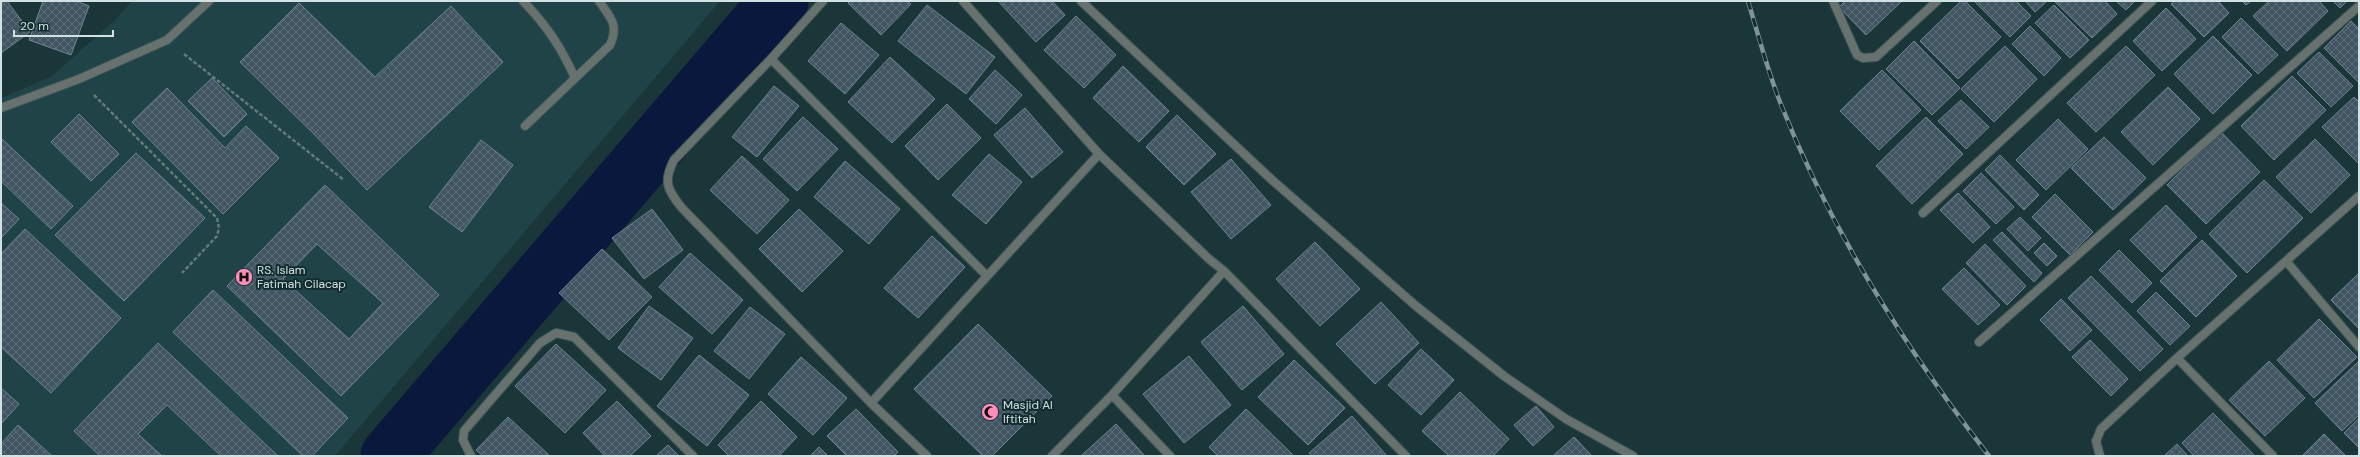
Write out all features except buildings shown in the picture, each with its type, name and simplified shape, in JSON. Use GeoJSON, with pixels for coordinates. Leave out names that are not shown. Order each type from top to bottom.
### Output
{"type":"FeatureCollection","features":[{"type":"Feature","properties":{"kind":"street"},"geometry":{"type":"LineString","coordinates":[[1,108],[78,79],[167,40],[209,1]]}},
{"type":"Feature","properties":{"kind":"street"},"geometry":{"type":"LineString","coordinates":[[523,1],[544,22],[562,50],[575,78]]}},
{"type":"Feature","properties":{"kind":"street"},"geometry":{"type":"LineString","coordinates":[[525,126],[610,45],[615,34],[613,22],[599,1]]}},
{"type":"Feature","properties":{"kind":"street"},"geometry":{"type":"LineString","coordinates":[[823,1],[771,59],[674,160],[668,173],[668,185],[673,197],[682,208],[871,403],[927,456]]}},
{"type":"Feature","properties":{"kind":"street"},"geometry":{"type":"LineString","coordinates":[[963,1],[1099,154],[1209,259],[1224,271],[1406,456]]}},
{"type":"Feature","properties":{"kind":"street"},"geometry":{"type":"LineString","coordinates":[[1081,1],[1271,179],[1416,306],[1504,376],[1566,419],[1633,456]]}},
{"type":"Feature","properties":{"kind":"street"},"geometry":{"type":"LineString","coordinates":[[1833,1],[1857,54],[1869,59],[1876,57],[1937,1]]}},
{"type":"Feature","properties":{"kind":"street"},"geometry":{"type":"LineString","coordinates":[[1923,213],[2152,1]]}},
{"type":"Feature","properties":{"kind":"street"},"geometry":{"type":"LineString","coordinates":[[1979,342],[2359,6]]}},
{"type":"Feature","properties":{"kind":"street"},"geometry":{"type":"LineString","coordinates":[[771,59],[987,276]]}},
{"type":"Feature","properties":{"kind":"street"},"geometry":{"type":"LineString","coordinates":[[871,403],[1099,154]]}},
{"type":"Feature","properties":{"kind":"street"},"geometry":{"type":"LineString","coordinates":[[2100,456],[2096,441],[2101,429],[2177,358],[2359,196]]}},
{"type":"Feature","properties":{"kind":"street"},"geometry":{"type":"LineString","coordinates":[[2286,261],[2359,346]]}},
{"type":"Feature","properties":{"kind":"street"},"geometry":{"type":"LineString","coordinates":[[1052,456],[1112,395],[1224,271]]}},
{"type":"Feature","properties":{"kind":"street"},"geometry":{"type":"LineString","coordinates":[[471,456],[463,440],[464,431],[540,343],[556,333],[574,337],[693,456]]}},
{"type":"Feature","properties":{"kind":"street"},"geometry":{"type":"LineString","coordinates":[[2177,358],[2273,456]]}},
{"type":"Feature","properties":{"kind":"street"},"geometry":{"type":"LineString","coordinates":[[1112,395],[1170,456]]}},
{"type":"Feature","properties":{"kind":"path"},"geometry":{"type":"LineString","coordinates":[[167,40],[344,180]]}},
{"type":"Feature","properties":{"kind":"path"},"geometry":{"type":"LineString","coordinates":[[78,79],[217,218],[219,228],[217,236],[182,273]]}},
{"type":"Feature","properties":{"kind":"shaded area","name":"RS. Islam Fatimah Cilacap"},"geometry":{"type":"Polygon","coordinates":[[[132,1],[720,1],[335,456],[1,456],[1,98],[52,76],[115,20],[132,1]]]}},
{"type":"Feature","properties":{"kind":"waterway"},"geometry":{"type":"LineString","coordinates":[[390,456],[779,1]]}},
{"type":"Feature","properties":{"kind":"railway"},"geometry":{"type":"LineString","coordinates":[[1748,1],[1775,90],[1822,196],[1846,241],[1899,330],[1928,373],[1989,456]]}},
{"type":"Feature","properties":{"kind":"place","name":"RS. Islam Fatimah Cilacap"},"geometry":{"type":"Point","coordinates":[244,277]}},
{"type":"Feature","properties":{"kind":"place","name":"Masjid Al Iftitah"},"geometry":{"type":"Point","coordinates":[990,412]}}]}
